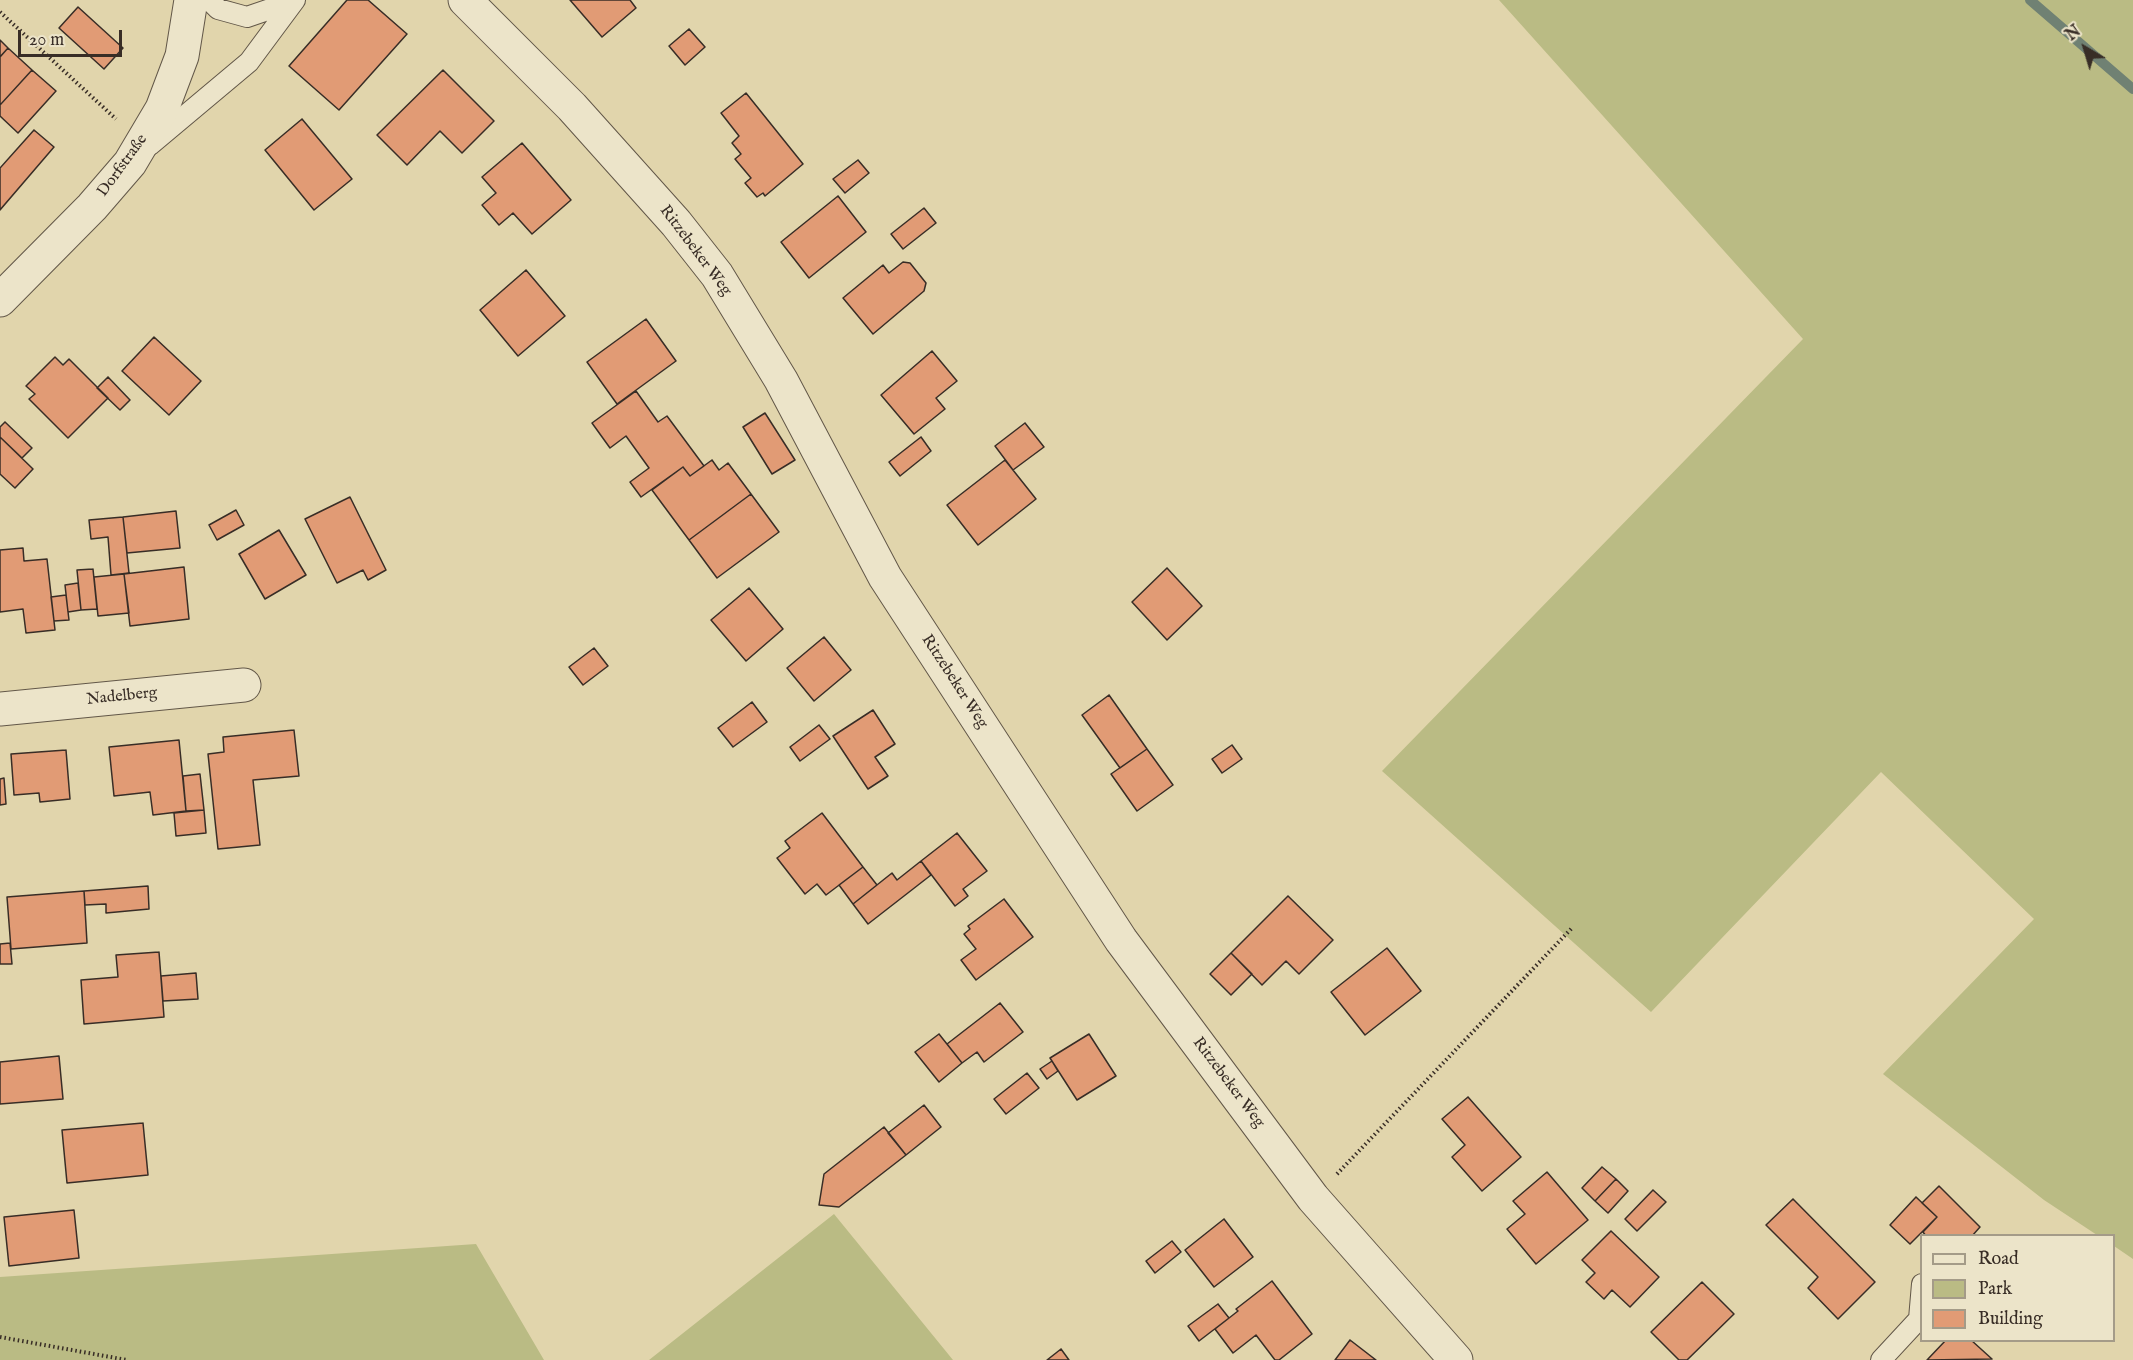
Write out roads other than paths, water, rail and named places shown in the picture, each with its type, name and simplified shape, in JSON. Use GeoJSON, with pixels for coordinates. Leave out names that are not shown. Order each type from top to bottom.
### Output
{"type":"FeatureCollection","features":[{"type":"Feature","properties":{"kind":"street","name":"Dorfstraße"},"geometry":{"type":"LineString","coordinates":[[0,300],[92,207],[137,150],[162,109],[182,57],[191,0]]}},
{"type":"Feature","properties":{"kind":"street","name":"Ritzebeker Weg"},"geometry":{"type":"LineString","coordinates":[[465,0],[572,107],[676,223],[717,275],[781,380],[891,586],[1121,940],[1313,1198],[1454,1360]]}},
{"type":"Feature","properties":{"kind":"street","name":"Nadelberg"},"geometry":{"type":"LineString","coordinates":[[0,709],[244,685]]}},
{"type":"Feature","properties":{"kind":"lane"},"geometry":{"type":"LineString","coordinates":[[209,0],[218,9],[247,17],[290,0]]}},
{"type":"Feature","properties":{"kind":"lane"},"geometry":{"type":"LineString","coordinates":[[137,150],[249,62],[295,0]]}},
{"type":"Feature","properties":{"kind":"lane"},"geometry":{"type":"LineString","coordinates":[[1881,1360],[1918,1320],[1920,1302]]}},
{"type":"Feature","properties":{"kind":"waterway"},"geometry":{"type":"LineString","coordinates":[[2030,0],[2133,89]]}}]}
